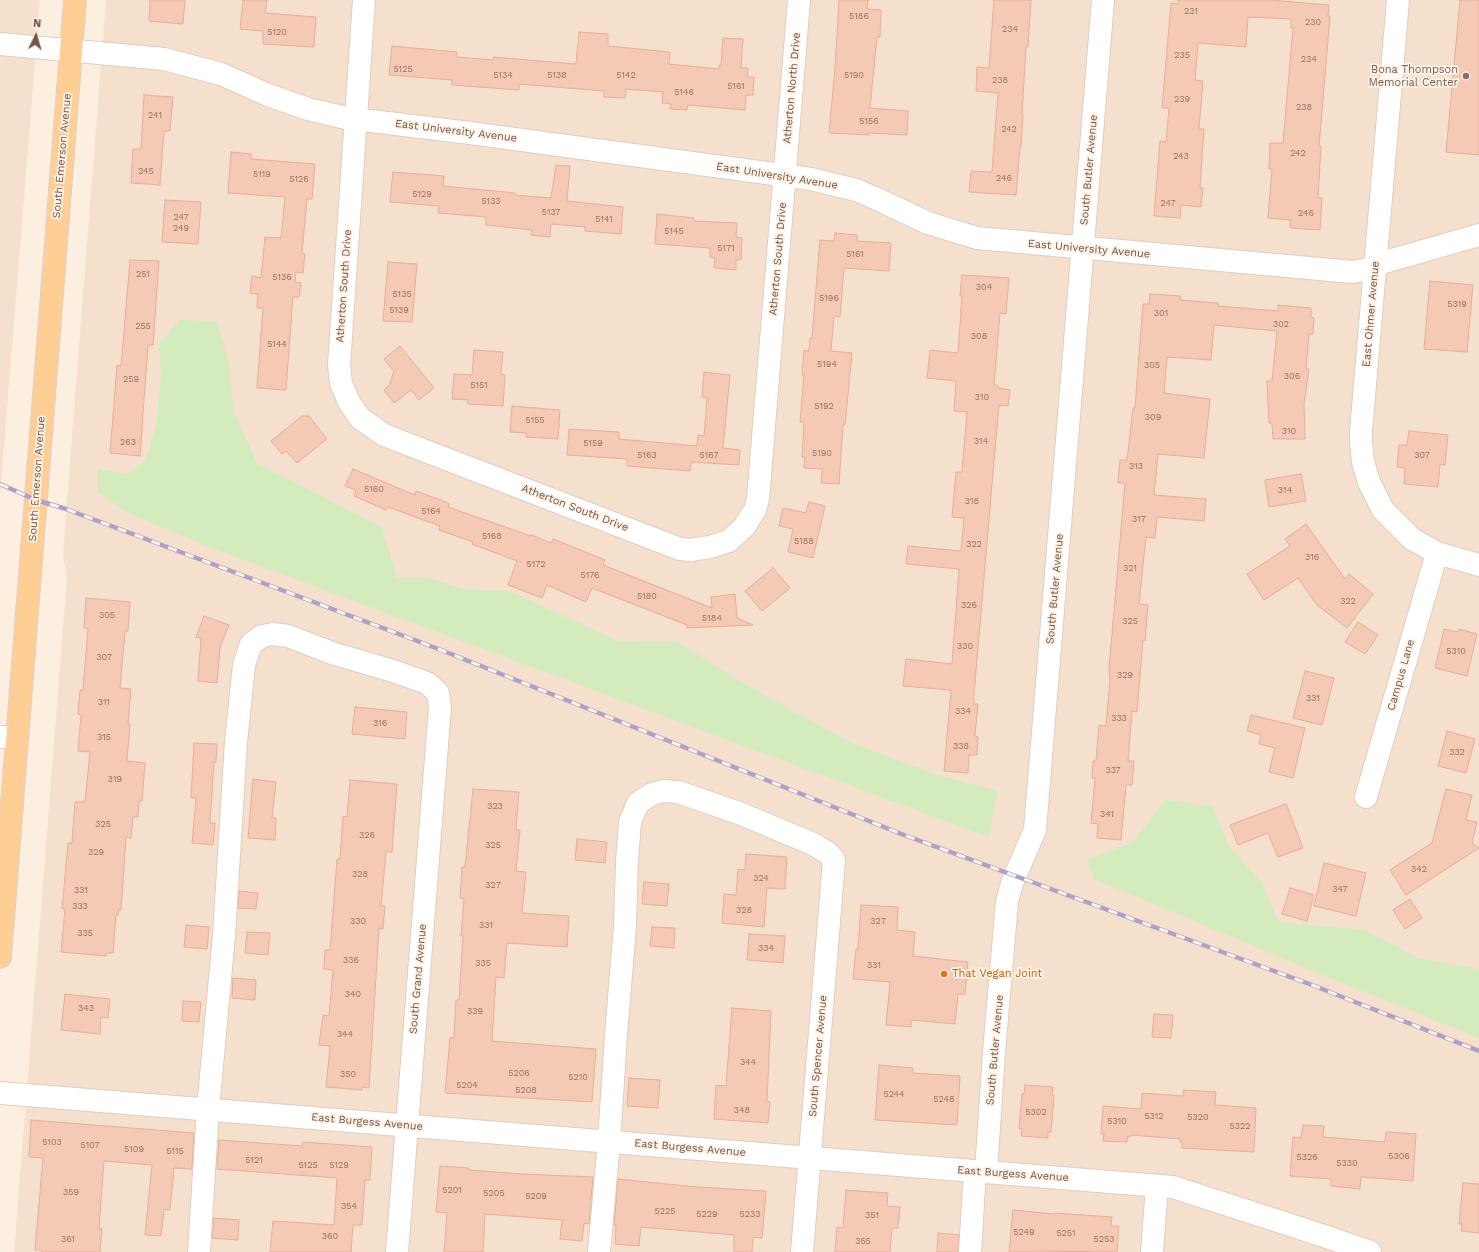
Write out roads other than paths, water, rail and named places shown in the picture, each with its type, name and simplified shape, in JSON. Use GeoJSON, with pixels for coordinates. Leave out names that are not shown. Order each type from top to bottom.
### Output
{"type":"FeatureCollection","features":[{"type":"Feature","properties":{"kind":"main road","name":"South Emerson Avenue"},"geometry":{"type":"LineString","coordinates":[[0,957],[8,737],[75,0]]}},
{"type":"Feature","properties":{"kind":"street"},"geometry":{"type":"LineString","coordinates":[[356,118],[364,0]]}},
{"type":"Feature","properties":{"kind":"street","name":"Atherton North Drive"},"geometry":{"type":"LineString","coordinates":[[785,175],[799,0]]}},
{"type":"Feature","properties":{"kind":"street","name":"South Butler Avenue"},"geometry":{"type":"LineString","coordinates":[[970,1252],[994,1052],[1007,902],[1012,883],[1035,830],[1103,0]]}},
{"type":"Feature","properties":{"kind":"street","name":"East Ohmer Avenue"},"geometry":{"type":"LineString","coordinates":[[1398,0],[1361,431],[1363,462],[1369,482],[1383,510],[1412,539],[1437,553],[1479,565]]}},
{"type":"Feature","properties":{"kind":"street","name":"East University Avenue"},"geometry":{"type":"LineString","coordinates":[[0,44],[149,57],[178,62],[221,74],[268,95],[308,109],[346,118],[356,118],[785,175],[833,184],[856,190],[878,199],[928,223],[977,238],[1353,272],[1362,271],[1479,235]]}},
{"type":"Feature","properties":{"kind":"street","name":"Atherton South Drive"},"geometry":{"type":"LineString","coordinates":[[356,118],[339,365],[344,394],[360,418],[384,435],[680,549],[700,549],[720,545],[729,541],[744,527],[755,510],[758,500],[785,175]]}},
{"type":"Feature","properties":{"kind":"street","name":"Campus Lane"},"geometry":{"type":"LineString","coordinates":[[1366,797],[1437,553]]}},
{"type":"Feature","properties":{"kind":"street","name":"South Grand Avenue"},"geometry":{"type":"LineString","coordinates":[[208,1109],[224,935],[236,742],[244,665],[251,644],[262,636],[273,634],[288,636],[332,653],[428,683],[438,693],[440,707],[396,1252]]}},
{"type":"Feature","properties":{"kind":"street","name":"South Spencer Avenue"},"geometry":{"type":"LineString","coordinates":[[609,1142],[625,926],[628,845],[630,822],[638,803],[652,794],[663,791],[678,792],[739,813],[813,844],[828,853],[834,860],[802,1252]]}},
{"type":"Feature","properties":{"kind":"street","name":"East Burgess Avenue"},"geometry":{"type":"LineString","coordinates":[[0,1093],[1157,1186],[1182,1190],[1326,1244],[1370,1252]]}},
{"type":"Feature","properties":{"kind":"street"},"geometry":{"type":"LineString","coordinates":[[199,1252],[208,1109]]}},
{"type":"Feature","properties":{"kind":"street"},"geometry":{"type":"LineString","coordinates":[[599,1252],[609,1142]]}},
{"type":"Feature","properties":{"kind":"street"},"geometry":{"type":"LineString","coordinates":[[1152,1252],[1157,1186]]}},
{"type":"Feature","properties":{"kind":"railway"},"geometry":{"type":"LineString","coordinates":[[0,484],[36,500],[66,509],[436,648],[904,835],[1312,985],[1479,1051]]}},
{"type":"Feature","properties":{"kind":"place","name":"Bona Thompson Memorial Center"},"geometry":{"type":"Point","coordinates":[1466,76]}},
{"type":"Feature","properties":{"kind":"place","name":"That Vegan Joint"},"geometry":{"type":"Point","coordinates":[944,974]}}]}
